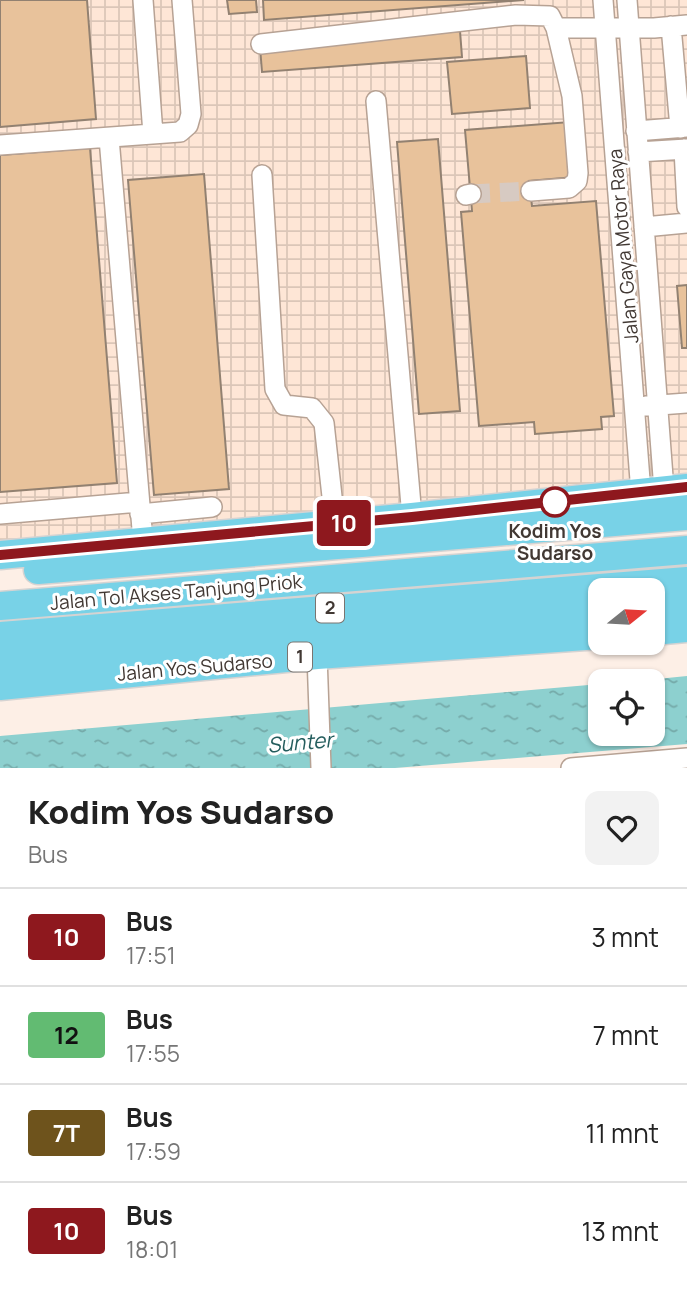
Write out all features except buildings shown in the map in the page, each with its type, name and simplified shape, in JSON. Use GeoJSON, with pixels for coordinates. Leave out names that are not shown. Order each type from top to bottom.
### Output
{"type":"FeatureCollection","features":[{"type":"Feature","properties":{"kind":"highway"},"geometry":{"type":"LineString","coordinates":[[0,555],[141,519],[335,524],[664,490]]}},
{"type":"Feature","properties":{"kind":"highway"},"geometry":{"type":"LineString","coordinates":[[0,574],[687,516]]}},
{"type":"Feature","properties":{"kind":"highway","name":"Jalan Tol Akses Tanjung Priok"},"geometry":{"type":"LineString","coordinates":[[0,607],[687,551]]}},
{"type":"Feature","properties":{"kind":"highway","name":"Jalan Tol Akses Tanjung Priok"},"geometry":{"type":"LineString","coordinates":[[0,636],[667,590],[687,603]]}},
{"type":"Feature","properties":{"kind":"highway"},"geometry":{"type":"LineString","coordinates":[[0,660],[368,624],[588,610]]}},
{"type":"Feature","properties":{"kind":"highway"},"geometry":{"type":"LineString","coordinates":[[665,630],[687,628]]}},
{"type":"Feature","properties":{"kind":"highway","name":"Jalan Yos Sudarso"},"geometry":{"type":"LineString","coordinates":[[0,686],[317,656],[588,636]]}},
{"type":"Feature","properties":{"kind":"street"},"geometry":{"type":"LineString","coordinates":[[143,0],[153,134]]}},
{"type":"Feature","properties":{"kind":"street"},"geometry":{"type":"LineString","coordinates":[[0,145],[180,132],[188,125],[191,114],[182,0]]}},
{"type":"Feature","properties":{"kind":"street","name":"Jalan Gaya Motor Raya"},"geometry":{"type":"LineString","coordinates":[[603,0],[636,407],[664,490]]}},
{"type":"Feature","properties":{"kind":"street","name":"Jalan Gaya Motor Raya"},"geometry":{"type":"LineString","coordinates":[[627,0],[664,490]]}},
{"type":"Feature","properties":{"kind":"street"},"geometry":{"type":"LineString","coordinates":[[261,44],[516,15],[550,16],[556,28],[572,96],[578,173],[577,181],[569,188],[531,191]]}},
{"type":"Feature","properties":{"kind":"street"},"geometry":{"type":"LineString","coordinates":[[556,28],[679,26],[683,127],[636,131]]}},
{"type":"Feature","properties":{"kind":"street"},"geometry":{"type":"LineString","coordinates":[[376,100],[412,517]]}},
{"type":"Feature","properties":{"kind":"street"},"geometry":{"type":"LineString","coordinates":[[109,138],[141,519]]}},
{"type":"Feature","properties":{"kind":"street"},"geometry":{"type":"LineString","coordinates":[[638,152],[686,149],[687,207]]}},
{"type":"Feature","properties":{"kind":"street"},"geometry":{"type":"LineString","coordinates":[[262,175],[275,389],[284,405],[312,408],[324,424],[335,524]]}},
{"type":"Feature","properties":{"kind":"street"},"geometry":{"type":"LineString","coordinates":[[644,227],[687,223]]}},
{"type":"Feature","properties":{"kind":"street"},"geometry":{"type":"LineString","coordinates":[[630,339],[653,337]]}},
{"type":"Feature","properties":{"kind":"street"},"geometry":{"type":"LineString","coordinates":[[636,407],[687,403]]}},
{"type":"Feature","properties":{"kind":"street"},"geometry":{"type":"LineString","coordinates":[[0,514],[141,519],[212,507]]}},
{"type":"Feature","properties":{"kind":"street"},"geometry":{"type":"LineString","coordinates":[[665,619],[687,618]]}},
{"type":"Feature","properties":{"kind":"street"},"geometry":{"type":"LineString","coordinates":[[0,673],[588,625]]}},
{"type":"Feature","properties":{"kind":"street"},"geometry":{"type":"LineString","coordinates":[[317,656],[321,768]]}},
{"type":"Feature","properties":{"kind":"street"},"geometry":{"type":"LineString","coordinates":[[571,768],[687,758]]}},
{"type":"Feature","properties":{"kind":"shaded area"},"geometry":{"type":"Polygon","coordinates":[[[0,0],[687,0],[687,473],[644,486],[0,555],[0,0]]]}},
{"type":"Feature","properties":{"kind":"water"},"geometry":{"type":"Polygon","coordinates":[[[687,676],[687,744],[665,746],[665,678],[687,676]]]}},
{"type":"Feature","properties":{"kind":"water","name":"Sunter"},"geometry":{"type":"Polygon","coordinates":[[[588,685],[588,746],[663,746],[395,768],[0,768],[0,736],[588,685]]]}},
{"type":"Feature","properties":{"kind":"tunnel"},"geometry":{"type":"LineString","coordinates":[[471,194],[531,191]]}},
{"type":"Feature","properties":{"kind":"bus line","name":"10"},"geometry":{"type":"LineString","coordinates":[[0,555],[412,517],[687,487]]}},
{"type":"Feature","properties":{"kind":"place","name":"Kodim Yos Sudarso"},"geometry":{"type":"Point","coordinates":[555,502]}}]}
